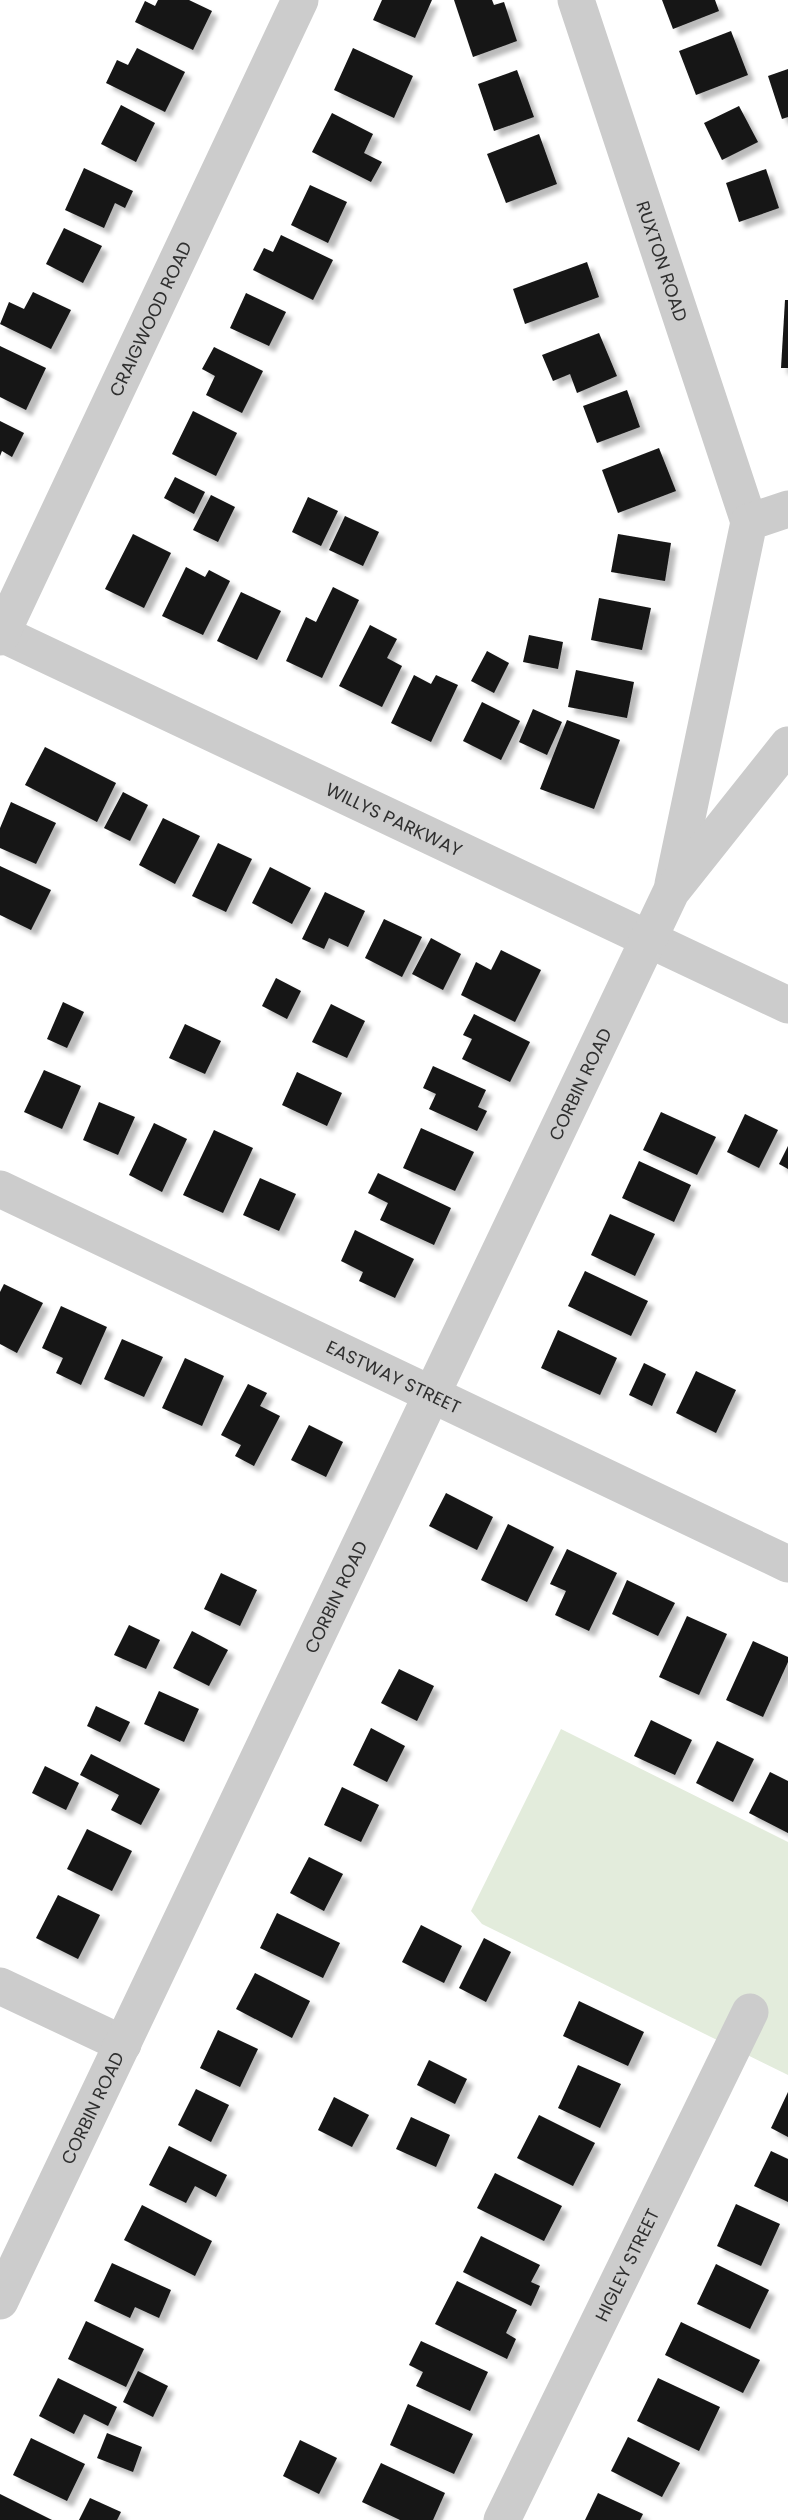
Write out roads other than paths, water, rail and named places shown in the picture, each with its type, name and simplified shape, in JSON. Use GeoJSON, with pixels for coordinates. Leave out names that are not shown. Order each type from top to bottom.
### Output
{"type":"FeatureCollection","features":[{"type":"Feature","properties":{"kind":"street","name":"CRAIGWOOD ROAD"},"geometry":{"type":"LineString","coordinates":[[1,634],[300,0]]}},
{"type":"Feature","properties":{"kind":"street","name":"RUXTON ROAD"},"geometry":{"type":"LineString","coordinates":[[576,0],[749,522]]}},
{"type":"Feature","properties":{"kind":"street"},"geometry":{"type":"LineString","coordinates":[[749,522],[788,509]]}},
{"type":"Feature","properties":{"kind":"street","name":"CORBIN ROAD"},"geometry":{"type":"LineString","coordinates":[[671,892],[749,522]]}},
{"type":"Feature","properties":{"kind":"street","name":"WILLYS PARKWAY"},"geometry":{"type":"LineString","coordinates":[[1,634],[788,1006]]}},
{"type":"Feature","properties":{"kind":"street","name":"CORBIN ROAD"},"geometry":{"type":"LineString","coordinates":[[0,2301],[671,892],[788,745]]}},
{"type":"Feature","properties":{"kind":"street","name":"EASTWAY STREET"},"geometry":{"type":"LineString","coordinates":[[0,1189],[788,1564]]}},
{"type":"Feature","properties":{"kind":"street"},"geometry":{"type":"LineString","coordinates":[[0,1986],[123,2044]]}},
{"type":"Feature","properties":{"kind":"street","name":"HIGLEY STREET"},"geometry":{"type":"LineString","coordinates":[[502,2520],[750,2012]]}}]}
